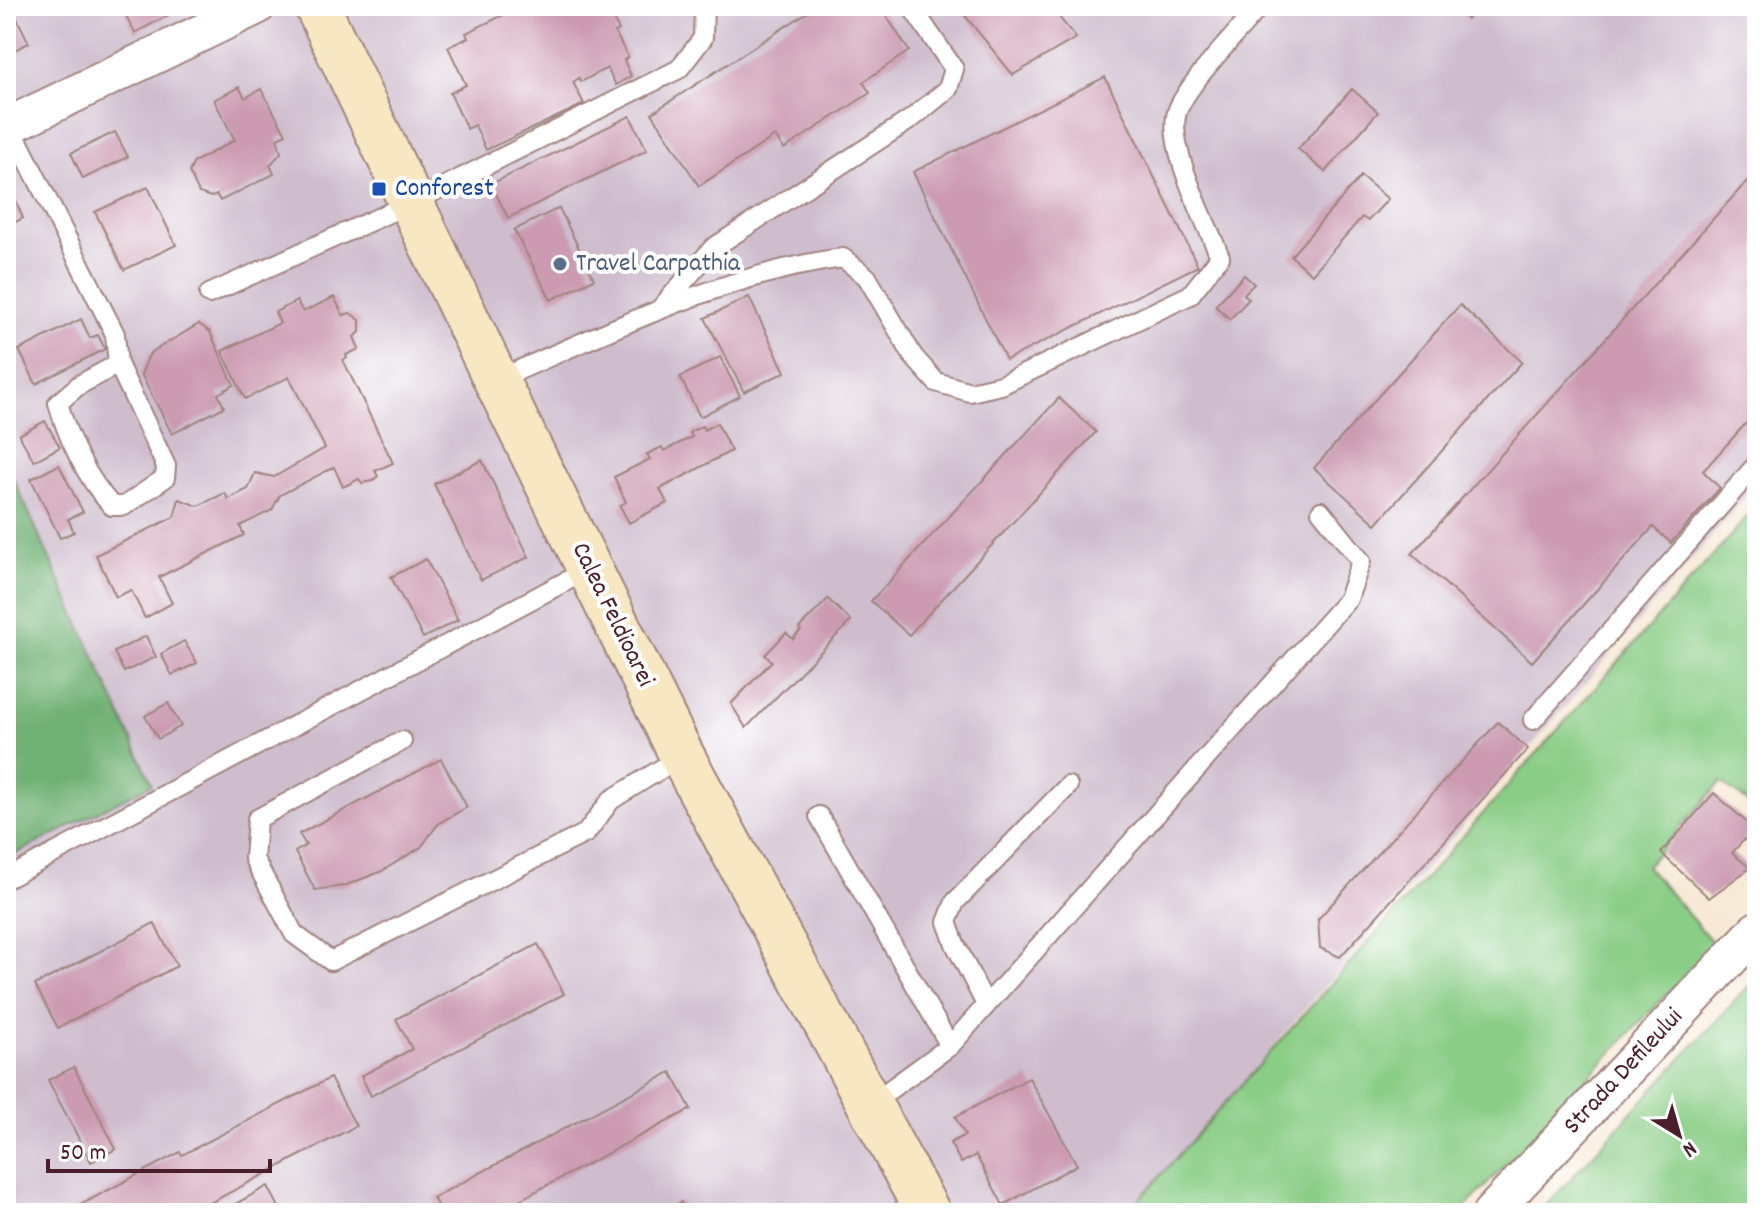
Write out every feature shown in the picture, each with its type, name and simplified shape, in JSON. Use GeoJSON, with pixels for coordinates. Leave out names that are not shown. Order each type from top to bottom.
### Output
{"type":"FeatureCollection","features":[{"type":"Feature","properties":{"kind":"main road","name":"Calea Feldioarei"},"geometry":{"type":"LineString","coordinates":[[317,6],[496,380],[682,756],[928,1213]]}},
{"type":"Feature","properties":{"kind":"street"},"geometry":{"type":"LineString","coordinates":[[8,126],[257,6]]}},
{"type":"Feature","properties":{"kind":"street","name":"Strada Defileului"},"geometry":{"type":"LineString","coordinates":[[1491,1213],[1757,930]]}},
{"type":"Feature","properties":{"kind":"lane"},"geometry":{"type":"LineString","coordinates":[[209,294],[413,202],[679,69],[703,38],[704,6]]}},
{"type":"Feature","properties":{"kind":"lane"},"geometry":{"type":"LineString","coordinates":[[660,309],[713,248],[911,119],[948,89],[954,69],[911,6]]}},
{"type":"Feature","properties":{"kind":"lane"},"geometry":{"type":"LineString","coordinates":[[496,380],[660,309],[799,264],[843,258],[867,277],[913,356],[936,382],[970,392],[1001,385],[1190,295],[1220,257],[1175,145],[1176,113],[1192,87],[1260,6]]}},
{"type":"Feature","properties":{"kind":"lane"},"geometry":{"type":"LineString","coordinates":[[8,126],[115,334],[118,364],[166,466],[165,478],[124,506],[112,506],[96,489],[58,403],[79,385],[118,364]]}},
{"type":"Feature","properties":{"kind":"lane"},"geometry":{"type":"LineString","coordinates":[[1533,720],[1757,464]]}},
{"type":"Feature","properties":{"kind":"lane"},"geometry":{"type":"LineString","coordinates":[[869,1105],[950,1046],[1348,599],[1361,561],[1321,511]]}},
{"type":"Feature","properties":{"kind":"lane"},"geometry":{"type":"LineString","coordinates":[[6,879],[589,569]]}},
{"type":"Feature","properties":{"kind":"lane"},"geometry":{"type":"LineString","coordinates":[[402,741],[257,819],[254,859],[294,934],[331,961],[586,833],[611,800],[682,756]]}},
{"type":"Feature","properties":{"kind":"lane"},"geometry":{"type":"LineString","coordinates":[[986,1005],[947,922],[955,902],[1068,786]]}},
{"type":"Feature","properties":{"kind":"lane"},"geometry":{"type":"LineString","coordinates":[[819,816],[950,1046]]}},
{"type":"Feature","properties":{"kind":"shaded area"},"geometry":{"type":"Polygon","coordinates":[[[6,6],[1757,6],[1757,483],[1130,1213],[6,1213],[6,6]]]}},
{"type":"Feature","properties":{"kind":"green space"},"geometry":{"type":"Polygon","coordinates":[[[6,468],[152,784],[6,859],[6,468]]]}},
{"type":"Feature","properties":{"kind":"green space"},"geometry":{"type":"Polygon","coordinates":[[[1757,506],[1757,809],[1721,782],[1646,866],[1714,944],[1460,1213],[1127,1213],[1757,506]]]}},
{"type":"Feature","properties":{"kind":"green space"},"geometry":{"type":"Polygon","coordinates":[[[1757,977],[1757,1213],[1539,1213],[1757,977]]]}},
{"type":"Feature","properties":{"kind":"building"},"geometry":{"type":"Polygon","coordinates":[[[6,6],[11,6],[29,43],[6,54],[6,6]]]}},
{"type":"Feature","properties":{"kind":"building"},"geometry":{"type":"Polygon","coordinates":[[[121,6],[179,6],[180,9],[135,33],[121,6]]]}},
{"type":"Feature","properties":{"kind":"building"},"geometry":{"type":"Polygon","coordinates":[[[536,6],[599,6],[603,12],[608,10],[619,30],[615,32],[628,57],[624,60],[631,76],[616,85],[607,68],[581,82],[579,78],[573,82],[584,104],[486,150],[475,125],[467,129],[450,93],[466,85],[448,47],[468,38],[466,33],[520,7],[523,12],[536,6]]]}},
{"type":"Feature","properties":{"kind":"building"},"geometry":{"type":"Polygon","coordinates":[[[817,6],[880,6],[909,51],[863,82],[870,93],[784,149],[775,136],[699,186],[652,113],[817,6]]]}},
{"type":"Feature","properties":{"kind":"building"},"geometry":{"type":"Polygon","coordinates":[[[960,6],[1050,6],[1076,38],[1013,75],[960,6]]]}},
{"type":"Feature","properties":{"kind":"building"},"geometry":{"type":"Polygon","coordinates":[[[1453,6],[1480,6],[1467,19],[1453,6]]]}},
{"type":"Feature","properties":{"kind":"building"},"geometry":{"type":"Polygon","coordinates":[[[1105,77],[1198,266],[1006,360],[913,172],[1105,77]]]}},
{"type":"Feature","properties":{"kind":"building"},"geometry":{"type":"Polygon","coordinates":[[[239,87],[245,98],[261,89],[286,134],[277,138],[281,153],[270,165],[274,174],[220,201],[217,195],[211,197],[199,193],[189,172],[194,162],[235,140],[214,100],[239,87]]]}},
{"type":"Feature","properties":{"kind":"building"},"geometry":{"type":"Polygon","coordinates":[[[1352,89],[1378,112],[1325,172],[1298,149],[1352,89]]]}},
{"type":"Feature","properties":{"kind":"building"},"geometry":{"type":"Polygon","coordinates":[[[630,116],[647,150],[508,218],[491,184],[630,116]]]}},
{"type":"Feature","properties":{"kind":"building"},"geometry":{"type":"Polygon","coordinates":[[[115,132],[128,157],[83,179],[71,153],[115,132]]]}},
{"type":"Feature","properties":{"kind":"building"},"geometry":{"type":"Polygon","coordinates":[[[1757,170],[1757,411],[1703,471],[1720,488],[1671,543],[1653,527],[1532,662],[1412,554],[1757,170]]]}},
{"type":"Feature","properties":{"kind":"building"},"geometry":{"type":"Polygon","coordinates":[[[1361,176],[1388,199],[1368,221],[1362,217],[1312,274],[1291,256],[1361,176]]]}},
{"type":"Feature","properties":{"kind":"building"},"geometry":{"type":"Polygon","coordinates":[[[6,178],[23,218],[6,227],[6,178]]]}},
{"type":"Feature","properties":{"kind":"building"},"geometry":{"type":"Polygon","coordinates":[[[148,187],[176,245],[124,270],[95,212],[148,187]]]}},
{"type":"Feature","properties":{"kind":"building"},"geometry":{"type":"Polygon","coordinates":[[[559,208],[594,279],[551,300],[514,230],[559,208]]]}},
{"type":"Feature","properties":{"kind":"building"},"geometry":{"type":"Polygon","coordinates":[[[1244,275],[1254,284],[1244,294],[1249,299],[1230,319],[1215,306],[1244,275]]]}},
{"type":"Feature","properties":{"kind":"building"},"geometry":{"type":"Polygon","coordinates":[[[334,297],[343,315],[350,313],[360,320],[360,332],[354,337],[359,349],[346,355],[347,358],[343,360],[393,463],[375,471],[378,476],[372,481],[362,483],[359,479],[343,487],[334,467],[280,495],[272,510],[240,526],[244,535],[159,577],[172,603],[145,618],[131,590],[116,597],[96,555],[174,517],[179,499],[198,506],[225,493],[228,499],[248,489],[255,473],[274,477],[325,448],[289,377],[245,399],[222,351],[280,323],[275,312],[297,301],[303,312],[334,297]]]}},
{"type":"Feature","properties":{"kind":"building"},"geometry":{"type":"Polygon","coordinates":[[[749,297],[785,372],[744,392],[705,318],[749,297]]]}},
{"type":"Feature","properties":{"kind":"building"},"geometry":{"type":"Polygon","coordinates":[[[1460,305],[1522,362],[1376,524],[1314,468],[1460,305]]]}},
{"type":"Feature","properties":{"kind":"building"},"geometry":{"type":"Polygon","coordinates":[[[81,319],[90,338],[98,335],[105,349],[36,384],[19,350],[81,319]]]}},
{"type":"Feature","properties":{"kind":"building"},"geometry":{"type":"Polygon","coordinates":[[[199,324],[210,332],[234,385],[218,394],[224,407],[172,434],[141,374],[150,353],[199,324]]]}},
{"type":"Feature","properties":{"kind":"building"},"geometry":{"type":"Polygon","coordinates":[[[720,357],[740,396],[700,417],[680,377],[720,357]]]}},
{"type":"Feature","properties":{"kind":"building"},"geometry":{"type":"Polygon","coordinates":[[[1059,398],[1096,432],[909,635],[871,601],[1059,398]]]}},
{"type":"Feature","properties":{"kind":"building"},"geometry":{"type":"Polygon","coordinates":[[[45,421],[60,447],[34,461],[19,435],[45,421]]]}},
{"type":"Feature","properties":{"kind":"building"},"geometry":{"type":"Polygon","coordinates":[[[717,423],[731,451],[660,489],[667,503],[629,523],[620,506],[626,502],[614,477],[650,459],[647,454],[662,447],[664,451],[692,437],[690,432],[702,426],[704,430],[717,423]]]}},
{"type":"Feature","properties":{"kind":"building"},"geometry":{"type":"Polygon","coordinates":[[[482,460],[529,557],[481,580],[434,484],[482,460]]]}},
{"type":"Feature","properties":{"kind":"building"},"geometry":{"type":"Polygon","coordinates":[[[59,465],[83,512],[68,519],[74,532],[60,538],[31,479],[59,465]]]}},
{"type":"Feature","properties":{"kind":"building"},"geometry":{"type":"Polygon","coordinates":[[[426,559],[458,620],[423,638],[391,577],[426,559]]]}},
{"type":"Feature","properties":{"kind":"building"},"geometry":{"type":"Polygon","coordinates":[[[828,599],[851,621],[746,728],[731,704],[772,661],[765,655],[786,633],[793,639],[801,630],[799,628],[828,599]]]}},
{"type":"Feature","properties":{"kind":"building"},"geometry":{"type":"Polygon","coordinates":[[[146,636],[156,657],[124,672],[114,652],[146,636]]]}},
{"type":"Feature","properties":{"kind":"building"},"geometry":{"type":"Polygon","coordinates":[[[184,641],[197,663],[172,675],[161,654],[184,641]]]}},
{"type":"Feature","properties":{"kind":"building"},"geometry":{"type":"Polygon","coordinates":[[[168,703],[181,726],[158,739],[145,716],[168,703]]]}},
{"type":"Feature","properties":{"kind":"building"},"geometry":{"type":"Polygon","coordinates":[[[1498,722],[1528,749],[1340,957],[1320,948],[1318,919],[1498,722]]]}},
{"type":"Feature","properties":{"kind":"building"},"geometry":{"type":"Polygon","coordinates":[[[441,759],[467,807],[439,823],[421,847],[382,871],[344,886],[315,890],[295,852],[306,845],[299,834],[441,759]]]}},
{"type":"Feature","properties":{"kind":"building"},"geometry":{"type":"Polygon","coordinates":[[[1714,793],[1754,829],[1732,853],[1750,868],[1709,898],[1661,853],[1714,793]]]}},
{"type":"Feature","properties":{"kind":"building"},"geometry":{"type":"Polygon","coordinates":[[[154,923],[177,966],[58,1028],[35,985],[154,923]]]}},
{"type":"Feature","properties":{"kind":"building"},"geometry":{"type":"Polygon","coordinates":[[[538,944],[564,994],[371,1096],[361,1076],[412,1049],[396,1019],[538,944]]]}},
{"type":"Feature","properties":{"kind":"building"},"geometry":{"type":"Polygon","coordinates":[[[74,1067],[116,1149],[91,1162],[48,1080],[74,1067]]]}},
{"type":"Feature","properties":{"kind":"building"},"geometry":{"type":"Polygon","coordinates":[[[671,1072],[691,1109],[495,1213],[434,1213],[440,1210],[433,1198],[671,1072]]]}},
{"type":"Feature","properties":{"kind":"building"},"geometry":{"type":"Polygon","coordinates":[[[330,1078],[356,1126],[208,1204],[209,1207],[199,1213],[65,1213],[180,1152],[182,1155],[330,1078]]]}},
{"type":"Feature","properties":{"kind":"building"},"geometry":{"type":"Polygon","coordinates":[[[1029,1078],[1077,1165],[1003,1205],[976,1155],[961,1163],[950,1143],[965,1135],[955,1117],[1029,1078]]]}},
{"type":"Feature","properties":{"kind":"building"},"geometry":{"type":"Polygon","coordinates":[[[268,1186],[282,1213],[219,1213],[268,1186]]]}},
{"type":"Feature","properties":{"kind":"building"},"geometry":{"type":"Polygon","coordinates":[[[681,1202],[687,1213],[661,1213],[681,1202]]]}},
{"type":"Feature","properties":{"kind":"place","name":"Conforest"},"geometry":{"type":"Point","coordinates":[379,189]}},
{"type":"Feature","properties":{"kind":"place","name":"Travel Carpathia"},"geometry":{"type":"Point","coordinates":[560,264]}}]}
